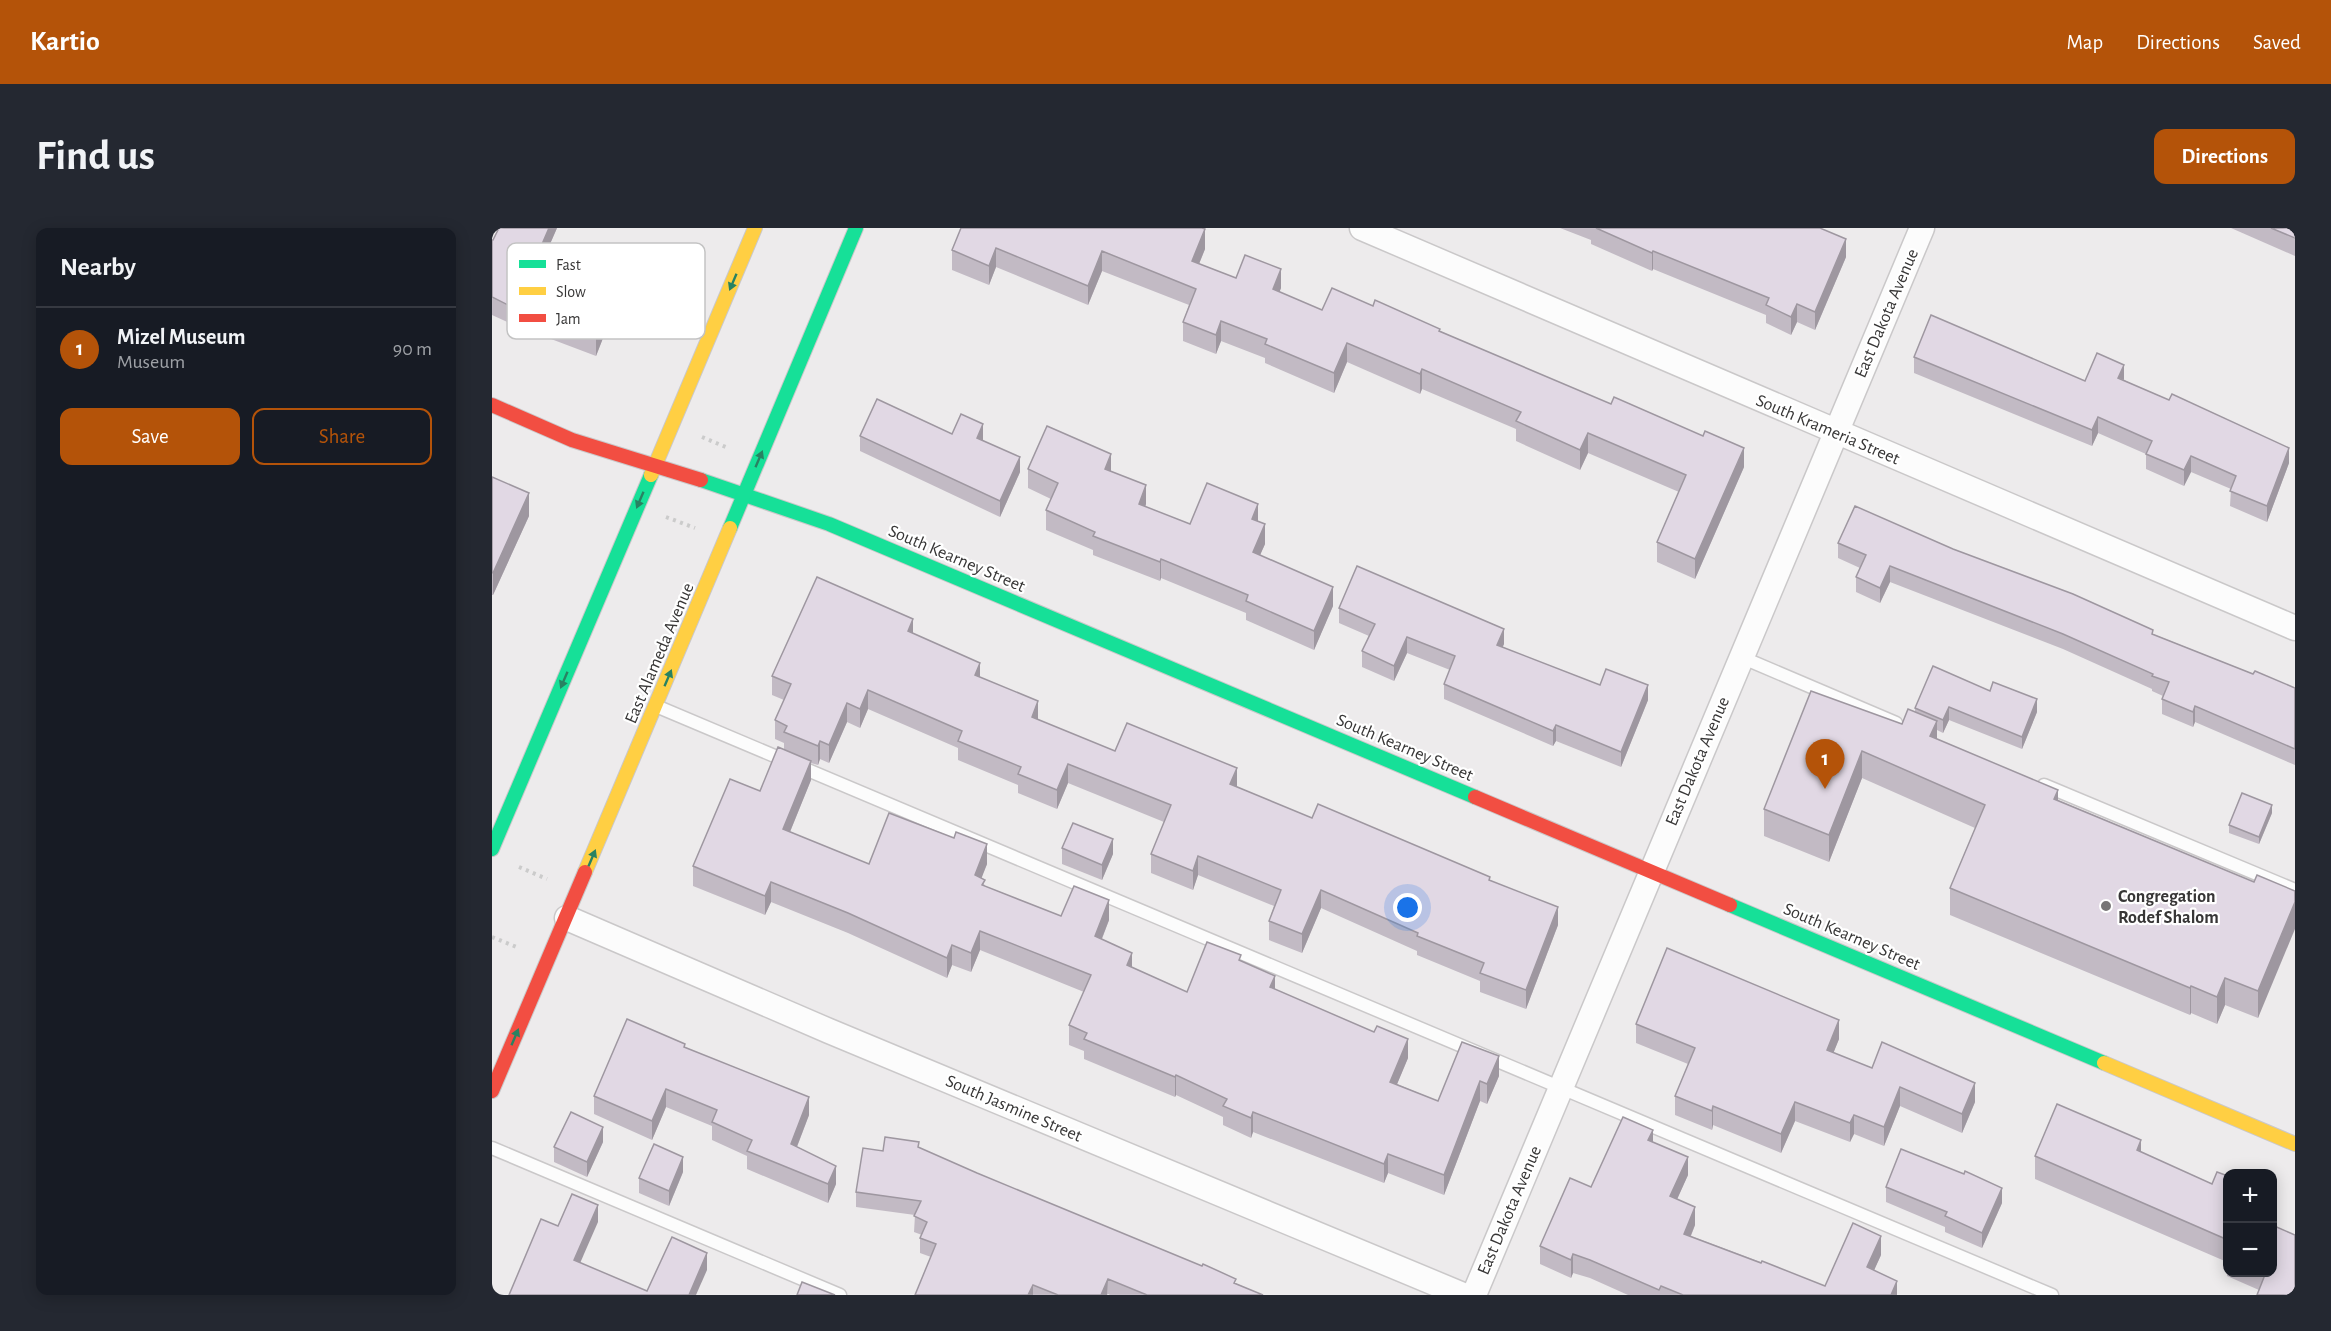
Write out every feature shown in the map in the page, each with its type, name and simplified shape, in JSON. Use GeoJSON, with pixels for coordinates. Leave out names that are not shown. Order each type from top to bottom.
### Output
{"type":"FeatureCollection","features":[{"type":"Feature","properties":{"kind":"street"},"geometry":{"type":"LineString","coordinates":[[492,849],[755,228]]}},
{"type":"Feature","properties":{"kind":"street","name":"East Alameda Avenue"},"geometry":{"type":"LineString","coordinates":[[492,1090],[567,918],[856,228]]}},
{"type":"Feature","properties":{"kind":"street","name":"South Krameria Street"},"geometry":{"type":"LineString","coordinates":[[1362,228],[2295,628]]}},
{"type":"Feature","properties":{"kind":"street","name":"East Dakota Avenue"},"geometry":{"type":"LineString","coordinates":[[1474,1295],[1650,870],[1922,228]]}},
{"type":"Feature","properties":{"kind":"street","name":"South Kearney Street"},"geometry":{"type":"LineString","coordinates":[[492,405],[572,440],[656,464],[829,524],[2295,1144]]}},
{"type":"Feature","properties":{"kind":"street","name":"South Jasmine Street"},"geometry":{"type":"LineString","coordinates":[[567,918],[829,1031],[1463,1295]]}},
{"type":"Feature","properties":{"kind":"lane"},"geometry":{"type":"LineString","coordinates":[[1741,657],[1906,727]]}},
{"type":"Feature","properties":{"kind":"lane"},"geometry":{"type":"LineString","coordinates":[[656,706],[2052,1295]]}},
{"type":"Feature","properties":{"kind":"lane"},"geometry":{"type":"LineString","coordinates":[[2027,778],[2295,890]]}},
{"type":"Feature","properties":{"kind":"lane"},"geometry":{"type":"LineString","coordinates":[[492,1148],[840,1295]]}},
{"type":"Feature","properties":{"kind":"path"},"geometry":{"type":"LineString","coordinates":[[693,433],[733,450]]}},
{"type":"Feature","properties":{"kind":"path"},"geometry":{"type":"LineString","coordinates":[[665,516],[696,528]]}},
{"type":"Feature","properties":{"kind":"path"},"geometry":{"type":"LineString","coordinates":[[516,866],[554,882]]}},
{"type":"Feature","properties":{"kind":"path"},"geometry":{"type":"LineString","coordinates":[[492,937],[526,950]]}},
{"type":"Feature","properties":{"kind":"building"},"geometry":{"type":"Polygon","coordinates":[[[499,228],[549,228],[543,243],[507,243],[507,304],[492,297],[493,240],[499,228]]]}},
{"type":"Feature","properties":{"kind":"building"},"geometry":{"type":"Polygon","coordinates":[[[961,228],[1202,228],[1205,229],[1192,261],[1236,278],[1245,255],[1281,269],[1273,289],[1322,310],[1332,288],[1373,306],[1375,300],[1440,329],[1439,331],[1611,404],[1614,397],[1703,436],[1705,431],[1744,448],[1695,559],[1657,542],[1686,475],[1588,433],[1580,450],[1516,421],[1521,412],[1422,369],[1420,374],[1347,343],[1334,373],[1265,344],[1267,339],[1221,321],[1216,335],[1183,322],[1196,289],[1102,251],[1088,286],[996,248],[989,266],[952,250],[961,228]]]}},
{"type":"Feature","properties":{"kind":"building"},"geometry":{"type":"Polygon","coordinates":[[[1596,228],[1820,228],[1846,239],[1815,312],[1797,304],[1791,317],[1766,305],[1769,298],[1653,251],[1652,253],[1596,228]]]}},
{"type":"Feature","properties":{"kind":"building"},"geometry":{"type":"Polygon","coordinates":[[[2271,228],[2295,228],[2295,238],[2271,228]]]}},
{"type":"Feature","properties":{"kind":"building"},"geometry":{"type":"Polygon","coordinates":[[[1931,315],[2085,381],[2097,353],[2124,365],[2118,378],[2169,400],[2172,394],[2289,448],[2267,506],[2230,491],[2236,476],[2191,456],[2184,470],[2146,454],[2152,441],[2098,417],[2092,430],[1914,357],[1931,315]]]}},
{"type":"Feature","properties":{"kind":"building"},"geometry":{"type":"Polygon","coordinates":[[[877,399],[952,434],[961,414],[983,424],[977,438],[1020,457],[1000,501],[860,436],[877,399]]]}},
{"type":"Feature","properties":{"kind":"building"},"geometry":{"type":"Polygon","coordinates":[[[1047,426],[1111,454],[1105,469],[1146,485],[1139,504],[1190,524],[1207,483],[1258,504],[1252,519],[1265,524],[1253,552],[1333,587],[1314,631],[1246,601],[1248,595],[1161,559],[1160,562],[1093,536],[1095,532],[1046,510],[1058,483],[1028,469],[1047,426]]]}},
{"type":"Feature","properties":{"kind":"building"},"geometry":{"type":"Polygon","coordinates":[[[492,477],[529,493],[493,573],[492,572],[492,477]]]}},
{"type":"Feature","properties":{"kind":"building"},"geometry":{"type":"Polygon","coordinates":[[[1855,506],[1953,549],[2073,594],[2153,630],[2152,634],[2295,688],[2295,749],[2195,706],[2193,712],[2162,699],[2169,682],[2152,676],[2153,674],[2063,634],[1890,566],[1880,588],[1856,577],[1866,555],[1838,543],[1855,506]]]}},
{"type":"Feature","properties":{"kind":"building"},"geometry":{"type":"Polygon","coordinates":[[[1357,566],[1504,629],[1497,645],[1600,685],[1606,669],[1648,685],[1621,752],[1556,725],[1553,731],[1444,684],[1455,656],[1407,637],[1394,666],[1362,651],[1375,624],[1339,608],[1357,566]]]}},
{"type":"Feature","properties":{"kind":"building"},"geometry":{"type":"Polygon","coordinates":[[[817,577],[913,619],[908,631],[980,663],[975,675],[1038,701],[1032,717],[1115,751],[1127,723],[1237,768],[1230,784],[1312,818],[1318,804],[1490,877],[1489,880],[1558,907],[1526,990],[1480,973],[1484,963],[1417,936],[1418,933],[1321,890],[1302,934],[1269,921],[1281,890],[1198,856],[1193,871],[1151,854],[1171,805],[1068,764],[1057,790],[1018,774],[1021,767],[958,741],[962,731],[868,690],[860,709],[847,703],[829,745],[820,741],[818,746],[784,732],[787,726],[775,720],[791,684],[772,676],[817,577]]]}},
{"type":"Feature","properties":{"kind":"building"},"geometry":{"type":"Polygon","coordinates":[[[1933,666],[1990,691],[1993,682],[2037,699],[2022,737],[1949,707],[1943,720],[1915,708],[1933,666]]]}},
{"type":"Feature","properties":{"kind":"building"},"geometry":{"type":"Polygon","coordinates":[[[1811,691],[1902,724],[1908,709],[1937,721],[1930,736],[2058,790],[2054,799],[2254,882],[2257,875],[2295,891],[2295,902],[2258,991],[2225,978],[2217,997],[2191,986],[2190,988],[1950,888],[1985,805],[1862,751],[1829,835],[1764,809],[1811,691]]]}},
{"type":"Feature","properties":{"kind":"building"},"geometry":{"type":"Polygon","coordinates":[[[778,747],[811,761],[783,829],[869,864],[889,813],[954,838],[956,832],[987,844],[975,875],[985,880],[982,885],[1061,916],[1074,886],[1109,900],[1095,936],[1132,953],[1127,965],[1187,992],[1207,942],[1241,955],[1239,960],[1275,976],[1270,987],[1374,1032],[1377,1026],[1408,1039],[1390,1082],[1438,1101],[1462,1042],[1499,1056],[1487,1084],[1480,1081],[1444,1175],[1388,1154],[1384,1164],[1253,1112],[1251,1118],[1223,1106],[1227,1099],[1176,1075],[1175,1077],[1084,1039],[1087,1033],[1069,1025],[1091,975],[980,931],[971,953],[952,945],[947,958],[848,913],[771,882],[765,896],[693,866],[730,779],[760,791],[778,747]]]}},
{"type":"Feature","properties":{"kind":"building"},"geometry":{"type":"Polygon","coordinates":[[[2242,793],[2272,805],[2259,837],[2229,825],[2242,793]]]}},
{"type":"Feature","properties":{"kind":"building"},"geometry":{"type":"Polygon","coordinates":[[[1073,823],[1113,839],[1102,865],[1062,848],[1073,823]]]}},
{"type":"Feature","properties":{"kind":"building"},"geometry":{"type":"Polygon","coordinates":[[[1667,948],[1839,1020],[1827,1050],[1872,1068],[1882,1042],[1975,1083],[1962,1114],[1900,1087],[1884,1127],[1854,1115],[1850,1123],[1795,1102],[1781,1134],[1713,1106],[1712,1111],[1675,1096],[1695,1048],[1636,1024],[1667,948]]]}},
{"type":"Feature","properties":{"kind":"building"},"geometry":{"type":"Polygon","coordinates":[[[627,1019],[685,1044],[684,1047],[809,1097],[791,1144],[836,1166],[828,1184],[747,1151],[752,1140],[712,1122],[717,1110],[666,1089],[652,1121],[594,1096],[627,1019]]]}},
{"type":"Feature","properties":{"kind":"building"},"geometry":{"type":"Polygon","coordinates":[[[2057,1104],[2141,1140],[2137,1150],[2212,1184],[2217,1172],[2223,1174],[2223,1238],[2035,1156],[2057,1104]]]}},
{"type":"Feature","properties":{"kind":"building"},"geometry":{"type":"Polygon","coordinates":[[[571,1112],[603,1127],[587,1162],[554,1147],[571,1112]]]}},
{"type":"Feature","properties":{"kind":"building"},"geometry":{"type":"Polygon","coordinates":[[[1623,1117],[1653,1130],[1648,1140],[1688,1157],[1670,1196],[1695,1207],[1684,1234],[1825,1286],[1853,1223],[1881,1236],[1867,1267],[1897,1281],[1891,1295],[1683,1295],[1661,1286],[1659,1290],[1573,1254],[1571,1260],[1540,1246],[1570,1178],[1591,1187],[1623,1117]]]}},
{"type":"Feature","properties":{"kind":"building"},"geometry":{"type":"Polygon","coordinates":[[[885,1137],[919,1142],[918,1147],[1202,1266],[1203,1264],[1236,1279],[1234,1283],[1263,1295],[1147,1295],[1108,1279],[1101,1295],[1058,1295],[1033,1285],[1028,1295],[915,1295],[936,1244],[920,1238],[927,1222],[914,1216],[921,1201],[856,1192],[863,1148],[883,1151],[885,1137]]]}},
{"type":"Feature","properties":{"kind":"building"},"geometry":{"type":"Polygon","coordinates":[[[654,1144],[683,1157],[669,1191],[639,1178],[654,1144]]]}},
{"type":"Feature","properties":{"kind":"building"},"geometry":{"type":"Polygon","coordinates":[[[1901,1149],[1964,1174],[1965,1171],[2002,1188],[1982,1233],[1945,1216],[1947,1212],[1886,1187],[1901,1149]]]}},
{"type":"Feature","properties":{"kind":"building"},"geometry":{"type":"Polygon","coordinates":[[[572,1194],[598,1205],[574,1260],[647,1291],[672,1237],[707,1253],[689,1295],[509,1295],[541,1219],[558,1226],[572,1194]]]}},
{"type":"Feature","properties":{"kind":"building"},"geometry":{"type":"Polygon","coordinates":[[[2277,1227],[2295,1235],[2295,1295],[2257,1295],[2264,1277],[2277,1277],[2277,1227]]]}},
{"type":"Feature","properties":{"kind":"building"},"geometry":{"type":"Polygon","coordinates":[[[802,1282],[835,1295],[797,1295],[802,1282]]]}},
{"type":"Feature","properties":{"kind":"traffic: fast"},"geometry":{"type":"LineString","coordinates":[[730,528],[856,228]]}},
{"type":"Feature","properties":{"kind":"traffic: fast"},"geometry":{"type":"LineString","coordinates":[[492,849],[651,475]]}},
{"type":"Feature","properties":{"kind":"traffic: fast"},"geometry":{"type":"LineString","coordinates":[[701,480],[829,524],[1475,797]]}},
{"type":"Feature","properties":{"kind":"traffic: fast"},"geometry":{"type":"LineString","coordinates":[[1730,905],[2104,1063]]}},
{"type":"Feature","properties":{"kind":"traffic: slow"},"geometry":{"type":"LineString","coordinates":[[651,475],[755,228]]}},
{"type":"Feature","properties":{"kind":"traffic: slow"},"geometry":{"type":"LineString","coordinates":[[585,872],[730,528]]}},
{"type":"Feature","properties":{"kind":"traffic: slow"},"geometry":{"type":"LineString","coordinates":[[2104,1063],[2295,1144]]}},
{"type":"Feature","properties":{"kind":"traffic: jam"},"geometry":{"type":"LineString","coordinates":[[492,405],[572,440],[701,480]]}},
{"type":"Feature","properties":{"kind":"traffic: jam"},"geometry":{"type":"LineString","coordinates":[[1475,797],[1730,905]]}},
{"type":"Feature","properties":{"kind":"traffic: jam"},"geometry":{"type":"LineString","coordinates":[[492,1091],[585,872]]}},
{"type":"Feature","properties":{"kind":"place","name":"Mizel Museum"},"geometry":{"type":"Point","coordinates":[1825,789]}},
{"type":"Feature","properties":{"kind":"place","name":"Congregation Rodef Shalom"},"geometry":{"type":"Point","coordinates":[2106,906]}}]}
